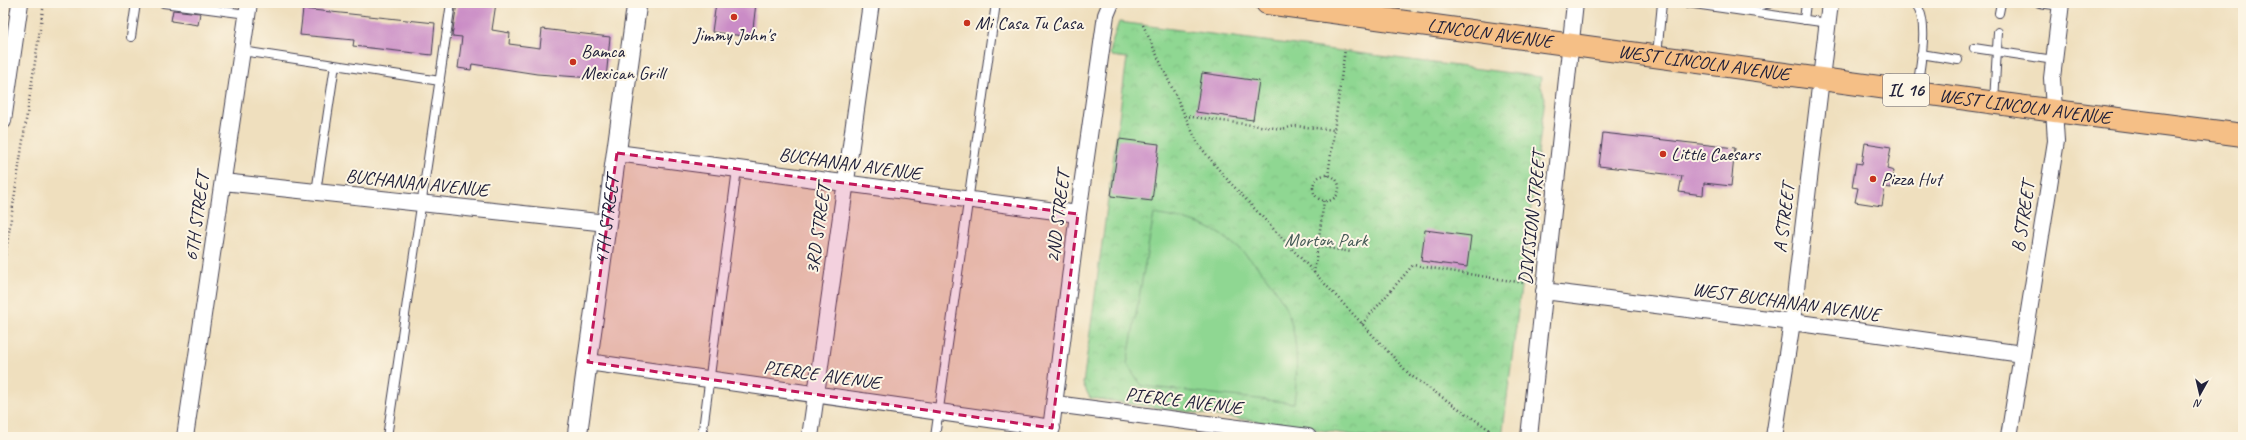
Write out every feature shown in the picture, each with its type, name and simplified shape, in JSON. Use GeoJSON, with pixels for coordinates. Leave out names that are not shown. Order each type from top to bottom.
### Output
{"type":"FeatureCollection","features":[{"type":"Feature","properties":{"kind":"main road","name":"LINCOLN AVENUE"},"geometry":{"type":"LineString","coordinates":[[1267,3],[1352,9],[1570,44]]}},
{"type":"Feature","properties":{"kind":"main road","name":"WEST LINCOLN AVENUE"},"geometry":{"type":"LineString","coordinates":[[1570,44],[2055,111],[2243,135]]}},
{"type":"Feature","properties":{"kind":"street"},"geometry":{"type":"LineString","coordinates":[[3,121],[20,3]]}},
{"type":"Feature","properties":{"kind":"street","name":"4TH STREET"},"geometry":{"type":"LineString","coordinates":[[577,437],[637,3]]}},
{"type":"Feature","properties":{"kind":"street","name":"3RD STREET"},"geometry":{"type":"LineString","coordinates":[[810,437],[871,3]]}},
{"type":"Feature","properties":{"kind":"street","name":"2ND STREET"},"geometry":{"type":"LineString","coordinates":[[1051,433],[1078,214],[1106,16],[1111,3]]}},
{"type":"Feature","properties":{"kind":"street","name":"DIVISION STREET"},"geometry":{"type":"LineString","coordinates":[[1529,437],[1575,3]]}},
{"type":"Feature","properties":{"kind":"street","name":"A STREET"},"geometry":{"type":"LineString","coordinates":[[1774,437],[1792,322],[1830,3]]}},
{"type":"Feature","properties":{"kind":"street","name":"B STREET"},"geometry":{"type":"LineString","coordinates":[[2009,437],[2056,141],[2052,78],[2061,4]]}},
{"type":"Feature","properties":{"kind":"street","name":"6TH STREET"},"geometry":{"type":"LineString","coordinates":[[185,437],[248,9]]}},
{"type":"Feature","properties":{"kind":"street","name":"BUCHANAN AVENUE"},"geometry":{"type":"LineString","coordinates":[[617,153],[1078,214]]}},
{"type":"Feature","properties":{"kind":"street","name":"BUCHANAN AVENUE"},"geometry":{"type":"LineString","coordinates":[[223,182],[607,224]]}},
{"type":"Feature","properties":{"kind":"street","name":"WEST BUCHANAN AVENUE"},"geometry":{"type":"LineString","coordinates":[[1544,291],[1792,322],[2022,354]]}},
{"type":"Feature","properties":{"kind":"street","name":"PIERCE AVENUE"},"geometry":{"type":"LineString","coordinates":[[588,362],[939,412],[1051,433]]}},
{"type":"Feature","properties":{"kind":"street","name":"PIERCE AVENUE"},"geometry":{"type":"LineString","coordinates":[[1055,404],[1290,436],[1308,437]]}},
{"type":"Feature","properties":{"kind":"lane"},"geometry":{"type":"LineString","coordinates":[[131,37],[136,3]]}},
{"type":"Feature","properties":{"kind":"lane"},"geometry":{"type":"LineString","coordinates":[[163,3],[248,9]]}},
{"type":"Feature","properties":{"kind":"lane"},"geometry":{"type":"LineString","coordinates":[[387,437],[451,3]]}},
{"type":"Feature","properties":{"kind":"lane"},"geometry":{"type":"LineString","coordinates":[[935,437],[996,3]]}},
{"type":"Feature","properties":{"kind":"lane"},"geometry":{"type":"LineString","coordinates":[[1657,56],[1662,3]]}},
{"type":"Feature","properties":{"kind":"lane"},"geometry":{"type":"LineString","coordinates":[[1687,3],[1828,23]]}},
{"type":"Feature","properties":{"kind":"lane"},"geometry":{"type":"LineString","coordinates":[[1712,6],[1715,4],[1772,3]]}},
{"type":"Feature","properties":{"kind":"lane"},"geometry":{"type":"LineString","coordinates":[[1804,20],[1806,3]]}},
{"type":"Feature","properties":{"kind":"lane"},"geometry":{"type":"LineString","coordinates":[[1915,3],[1920,8],[1924,24],[1917,91]]}},
{"type":"Feature","properties":{"kind":"lane"},"geometry":{"type":"LineString","coordinates":[[1999,13],[2001,3]]}},
{"type":"Feature","properties":{"kind":"lane"},"geometry":{"type":"LineString","coordinates":[[2039,3],[2061,4]]}},
{"type":"Feature","properties":{"kind":"lane"},"geometry":{"type":"LineString","coordinates":[[1994,102],[1998,32]]}},
{"type":"Feature","properties":{"kind":"lane"},"geometry":{"type":"LineString","coordinates":[[1974,48],[2054,60]]}},
{"type":"Feature","properties":{"kind":"lane"},"geometry":{"type":"LineString","coordinates":[[242,51],[440,81]]}},
{"type":"Feature","properties":{"kind":"lane"},"geometry":{"type":"LineString","coordinates":[[1921,54],[1958,60]]}},
{"type":"Feature","properties":{"kind":"lane"},"geometry":{"type":"LineString","coordinates":[[316,192],[335,65]]}},
{"type":"Feature","properties":{"kind":"lane"},"geometry":{"type":"LineString","coordinates":[[702,437],[737,169]]}},
{"type":"Feature","properties":{"kind":"path"},"geometry":{"type":"LineString","coordinates":[[3,271],[44,3]]}},
{"type":"Feature","properties":{"kind":"path"},"geometry":{"type":"LineString","coordinates":[[1143,25],[1198,144],[1224,176],[1410,375],[1500,437]]}},
{"type":"Feature","properties":{"kind":"path"},"geometry":{"type":"LineString","coordinates":[[1328,176],[1346,50]]}},
{"type":"Feature","properties":{"kind":"path"},"geometry":{"type":"LineString","coordinates":[[1184,116],[1282,129],[1295,126],[1335,130]]}},
{"type":"Feature","properties":{"kind":"path"},"geometry":{"type":"LineString","coordinates":[[1328,176],[1338,184],[1338,192],[1333,199],[1324,201],[1317,198],[1313,186],[1317,179],[1328,176]]}},
{"type":"Feature","properties":{"kind":"path"},"geometry":{"type":"LineString","coordinates":[[1314,273],[1324,201]]}},
{"type":"Feature","properties":{"kind":"path"},"geometry":{"type":"LineString","coordinates":[[1317,246],[1351,252]]}},
{"type":"Feature","properties":{"kind":"path"},"geometry":{"type":"LineString","coordinates":[[1362,324],[1413,265],[1524,283]]}},
{"type":"Feature","properties":{"kind":"highlighted area"},"geometry":{"type":"Polygon","coordinates":[[[617,153],[1078,214],[1052,428],[588,362],[617,153]]]}},
{"type":"Feature","properties":{"kind":"green space","name":"Morton Park"},"geometry":{"type":"Polygon","coordinates":[[[1119,22],[1541,77],[1540,84],[1545,98],[1502,437],[1368,437],[1090,398],[1083,384],[1127,58],[1112,56],[1110,54],[1119,22]]]}},
{"type":"Feature","properties":{"kind":"green space"},"geometry":{"type":"Polygon","coordinates":[[[1154,214],[1194,222],[1214,231],[1229,240],[1244,253],[1270,282],[1281,298],[1289,314],[1293,330],[1296,348],[1296,384],[1294,403],[1142,386],[1127,364],[1154,214]]]}},
{"type":"Feature","properties":{"kind":"building"},"geometry":{"type":"Polygon","coordinates":[[[457,3],[496,3],[492,30],[510,33],[509,44],[540,48],[542,29],[610,37],[606,79],[537,74],[472,64],[471,70],[458,68],[462,37],[452,36],[457,3]]]}},
{"type":"Feature","properties":{"kind":"building","name":"Jimmy John's"},"geometry":{"type":"Polygon","coordinates":[[[716,3],[756,3],[752,37],[712,32],[716,3]]]}},
{"type":"Feature","properties":{"kind":"building"},"geometry":{"type":"Polygon","coordinates":[[[303,9],[435,23],[432,55],[353,46],[354,40],[300,35],[303,9]]]}},
{"type":"Feature","properties":{"kind":"building"},"geometry":{"type":"Polygon","coordinates":[[[173,10],[200,13],[198,25],[171,21],[173,10]]]}},
{"type":"Feature","properties":{"kind":"building"},"geometry":{"type":"Polygon","coordinates":[[[1202,73],[1259,81],[1253,120],[1196,112],[1202,73]]]}},
{"type":"Feature","properties":{"kind":"building"},"geometry":{"type":"Polygon","coordinates":[[[1603,133],[1735,148],[1731,186],[1704,183],[1703,195],[1679,192],[1682,176],[1599,166],[1603,133]]]}},
{"type":"Feature","properties":{"kind":"building"},"geometry":{"type":"Polygon","coordinates":[[[1119,139],[1159,144],[1152,201],[1111,196],[1119,139]]]}},
{"type":"Feature","properties":{"kind":"building","name":"Pizza Hut"},"geometry":{"type":"Polygon","coordinates":[[[1865,143],[1891,147],[1887,169],[1894,171],[1891,188],[1885,187],[1882,206],[1855,202],[1858,188],[1852,187],[1856,163],[1862,164],[1865,143]]]}},
{"type":"Feature","properties":{"kind":"building"},"geometry":{"type":"Polygon","coordinates":[[[1425,230],[1471,236],[1467,267],[1421,261],[1425,230]]]}},
{"type":"Feature","properties":{"kind":"place","name":"Jimmy John's"},"geometry":{"type":"Point","coordinates":[734,17]}},
{"type":"Feature","properties":{"kind":"place","name":"Mi Casa Tu Casa"},"geometry":{"type":"Point","coordinates":[967,23]}},
{"type":"Feature","properties":{"kind":"place","name":"Bamca Mexican Grill"},"geometry":{"type":"Point","coordinates":[573,62]}},
{"type":"Feature","properties":{"kind":"place","name":"Little Caesars"},"geometry":{"type":"Point","coordinates":[1663,154]}},
{"type":"Feature","properties":{"kind":"place","name":"Pizza Hut"},"geometry":{"type":"Point","coordinates":[1873,179]}}]}
